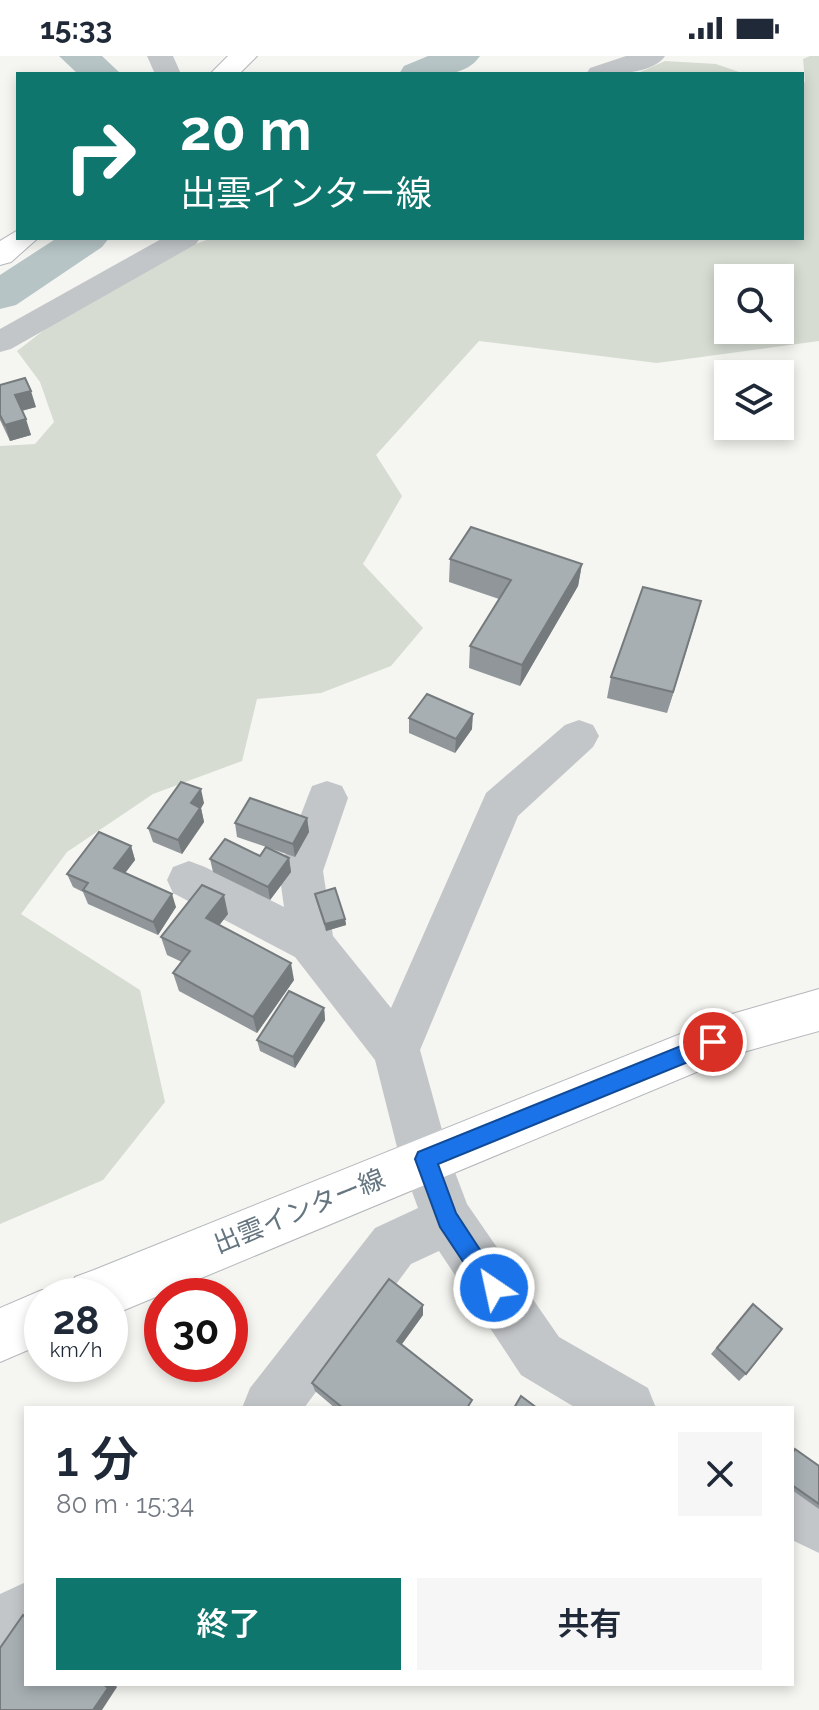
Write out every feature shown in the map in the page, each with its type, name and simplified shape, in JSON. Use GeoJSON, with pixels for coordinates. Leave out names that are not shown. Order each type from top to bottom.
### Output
{"type":"FeatureCollection","features":[{"type":"Feature","properties":{"kind":"main road"},"geometry":{"type":"LineString","coordinates":[[225,72],[244,56]]}},
{"type":"Feature","properties":{"kind":"main road"},"geometry":{"type":"LineString","coordinates":[[0,256],[20,240]]}},
{"type":"Feature","properties":{"kind":"main road","name":"出雲インター線"},"geometry":{"type":"LineString","coordinates":[[128,1282],[742,1031],[819,1010]]}},
{"type":"Feature","properties":{"kind":"main road"},"geometry":{"type":"LineString","coordinates":[[0,1335],[24,1325]]}},
{"type":"Feature","properties":{"kind":"street"},"geometry":{"type":"LineString","coordinates":[[605,72],[652,56]]}},
{"type":"Feature","properties":{"kind":"street"},"geometry":{"type":"LineString","coordinates":[[0,342],[181,240]]}},
{"type":"Feature","properties":{"kind":"street"},"geometry":{"type":"LineString","coordinates":[[396,1050],[501,805],[579,736]]}},
{"type":"Feature","properties":{"kind":"street"},"geometry":{"type":"LineString","coordinates":[[311,943],[301,871],[327,798]]}},
{"type":"Feature","properties":{"kind":"street"},"geometry":{"type":"LineString","coordinates":[[189,880],[311,943],[396,1050],[425,1159],[448,1220],[540,1356],[625,1406]]}},
{"type":"Feature","properties":{"kind":"street"},"geometry":{"type":"LineString","coordinates":[[272,1406],[393,1246],[448,1220]]}},
{"type":"Feature","properties":{"kind":"street"},"geometry":{"type":"LineString","coordinates":[[794,1506],[819,1524]]}},
{"type":"Feature","properties":{"kind":"street"},"geometry":{"type":"LineString","coordinates":[[0,1644],[16,1618],[24,1613]]}},
{"type":"Feature","properties":{"kind":"shaded area"},"geometry":{"type":"Polygon","coordinates":[[[819,56],[819,341],[657,363],[479,341],[376,455],[402,496],[363,564],[423,628],[391,666],[321,693],[257,699],[242,761],[153,794],[67,852],[21,914],[140,990],[165,1102],[103,1180],[0,1224],[0,446],[35,444],[54,422],[40,382],[17,351],[48,327],[190,246],[206,240],[804,240],[803,59],[819,56]]]}},
{"type":"Feature","properties":{"kind":"shaded area"},"geometry":{"type":"Polygon","coordinates":[[[665,61],[716,64],[739,72],[640,72],[665,61]]]}},
{"type":"Feature","properties":{"kind":"building"},"geometry":{"type":"Polygon","coordinates":[[[25,378],[31,391],[15,395],[26,419],[5,425],[0,415],[0,385],[25,378]]]}},
{"type":"Feature","properties":{"kind":"building"},"geometry":{"type":"Polygon","coordinates":[[[471,527],[582,564],[522,665],[470,646],[511,580],[450,559],[471,527]]]}},
{"type":"Feature","properties":{"kind":"building"},"geometry":{"type":"Polygon","coordinates":[[[643,587],[701,601],[673,692],[611,677],[643,587]]]}},
{"type":"Feature","properties":{"kind":"building"},"geometry":{"type":"Polygon","coordinates":[[[427,694],[473,714],[456,739],[409,718],[427,694]]]}},
{"type":"Feature","properties":{"kind":"building"},"geometry":{"type":"Polygon","coordinates":[[[181,782],[201,789],[191,803],[200,808],[178,840],[148,828],[181,782]]]}},
{"type":"Feature","properties":{"kind":"building"},"geometry":{"type":"Polygon","coordinates":[[[250,798],[307,818],[293,844],[235,823],[250,798]]]}},
{"type":"Feature","properties":{"kind":"building"},"geometry":{"type":"Polygon","coordinates":[[[99,832],[131,846],[114,868],[172,894],[153,922],[83,890],[88,883],[67,874],[99,832]]]}},
{"type":"Feature","properties":{"kind":"building"},"geometry":{"type":"Polygon","coordinates":[[[225,839],[260,856],[266,847],[289,858],[268,887],[210,859],[225,839]]]}},
{"type":"Feature","properties":{"kind":"building"},"geometry":{"type":"Polygon","coordinates":[[[202,885],[224,895],[206,918],[291,963],[253,1017],[173,973],[190,951],[161,937],[202,885]]]}},
{"type":"Feature","properties":{"kind":"building"},"geometry":{"type":"Polygon","coordinates":[[[335,888],[345,919],[325,924],[315,894],[335,888]]]}},
{"type":"Feature","properties":{"kind":"building"},"geometry":{"type":"Polygon","coordinates":[[[289,991],[324,1008],[293,1057],[257,1040],[289,991]]]}},
{"type":"Feature","properties":{"kind":"building"},"geometry":{"type":"Polygon","coordinates":[[[389,1279],[423,1305],[397,1341],[472,1400],[468,1406],[341,1406],[312,1383],[389,1279]]]}},
{"type":"Feature","properties":{"kind":"building"},"geometry":{"type":"Polygon","coordinates":[[[753,1304],[782,1329],[746,1374],[717,1348],[753,1304]]]}},
{"type":"Feature","properties":{"kind":"building"},"geometry":{"type":"Polygon","coordinates":[[[521,1396],[534,1406],[515,1406],[521,1396]]]}},
{"type":"Feature","properties":{"kind":"building"},"geometry":{"type":"Polygon","coordinates":[[[794,1451],[819,1466],[819,1504],[794,1486],[794,1451]]]}},
{"type":"Feature","properties":{"kind":"building"},"geometry":{"type":"Polygon","coordinates":[[[23,1615],[24,1686],[108,1688],[93,1710],[0,1710],[0,1648],[23,1615]]]}},
{"type":"Feature","properties":{"kind":"waterway"},"geometry":{"type":"LineString","coordinates":[[78,56],[99,72]]}},
{"type":"Feature","properties":{"kind":"waterway"},"geometry":{"type":"LineString","coordinates":[[423,72],[461,56]]}},
{"type":"Feature","properties":{"kind":"waterway"},"geometry":{"type":"LineString","coordinates":[[0,295],[84,240]]}},
{"type":"Feature","properties":{"kind":"route"},"geometry":{"type":"LineString","coordinates":[[494,1288],[448,1220],[425,1159],[713,1042]]}}]}
